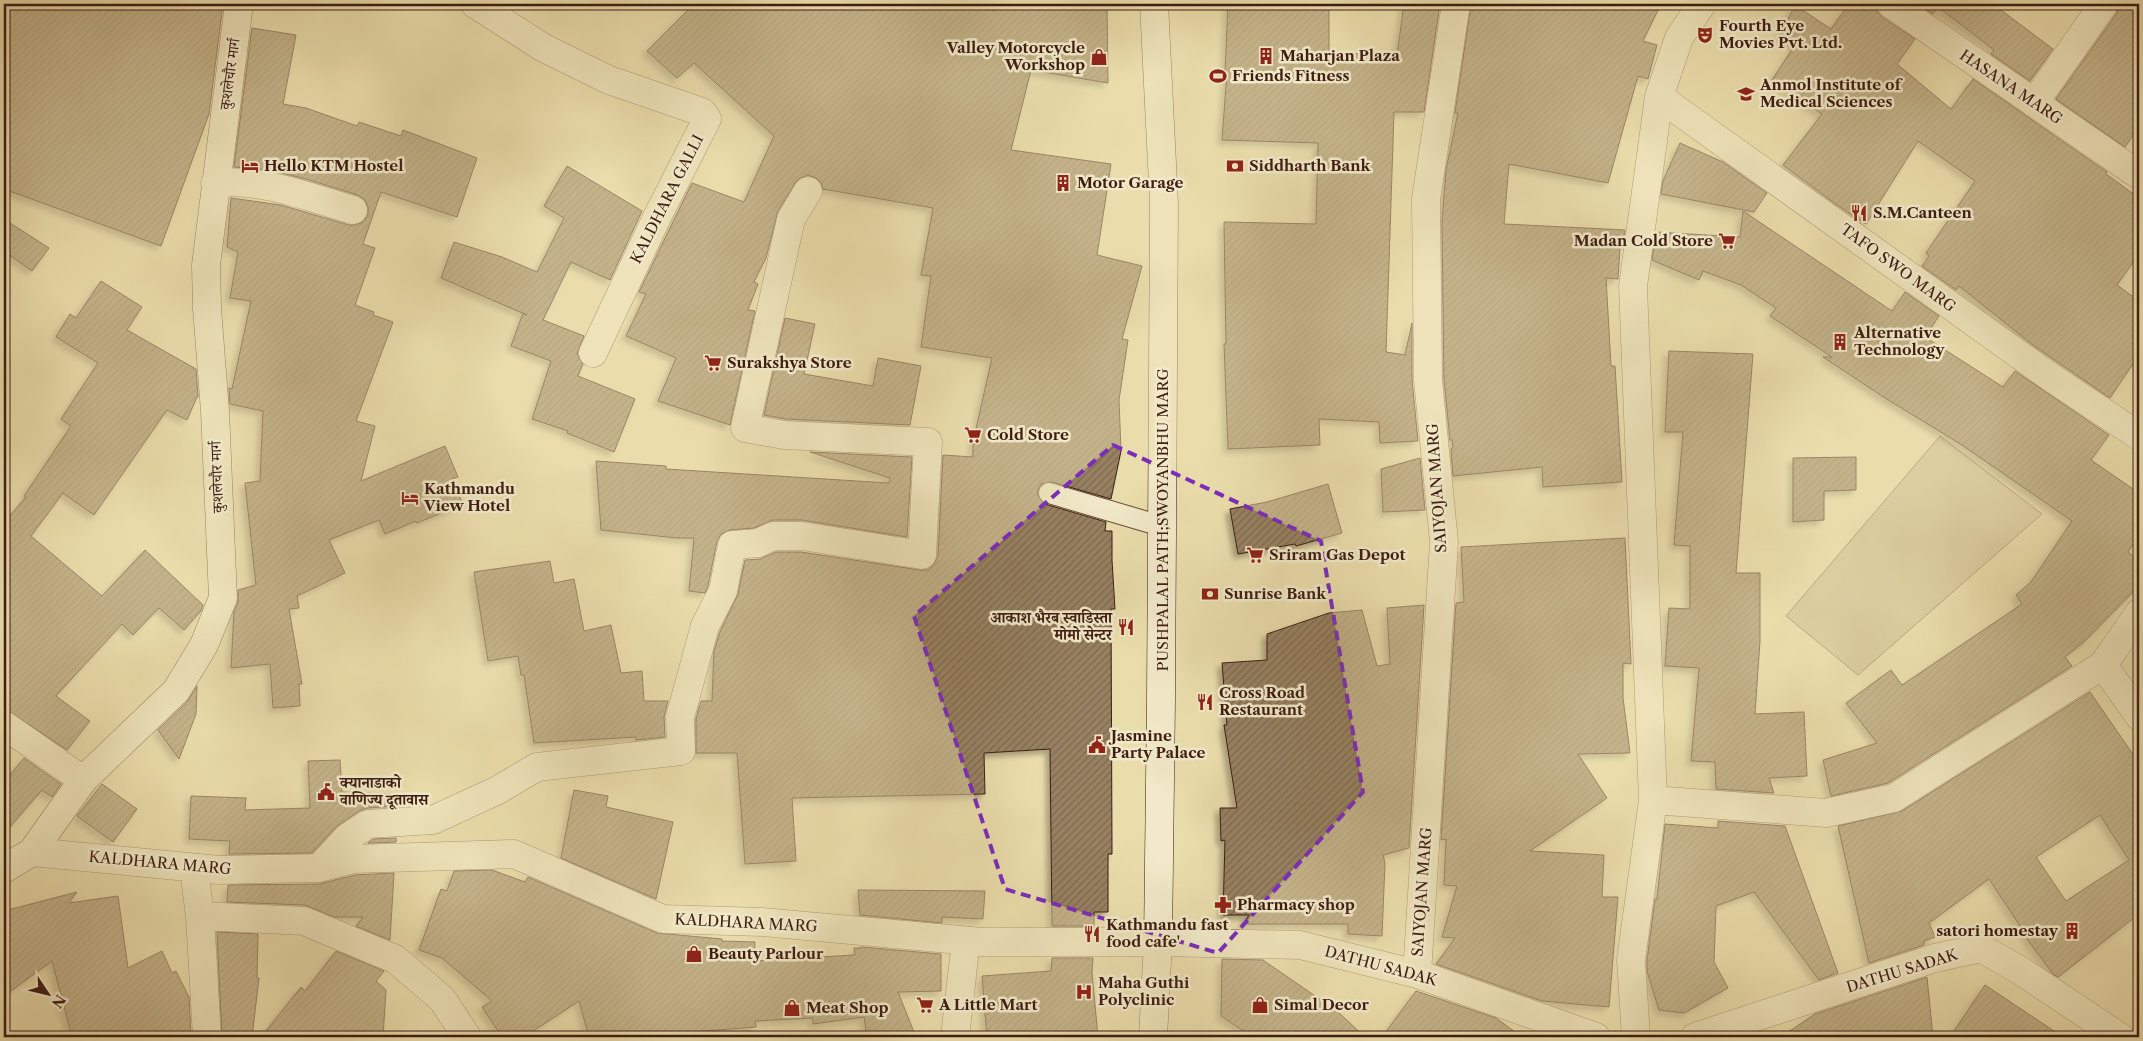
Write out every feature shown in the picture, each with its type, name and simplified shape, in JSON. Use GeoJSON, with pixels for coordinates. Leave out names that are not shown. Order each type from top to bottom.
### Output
{"type":"FeatureCollection","features":[{"type":"Feature","properties":{"kind":"street","name":"कुशलेचौर मार्ग"},"geometry":{"type":"LineString","coordinates":[[4,869],[32,852],[82,780],[176,691],[204,645],[222,598],[215,411],[207,308],[206,265],[239,4]]}},
{"type":"Feature","properties":{"kind":"street","name":"KALDHARA GALLI"},"geometry":{"type":"LineString","coordinates":[[475,4],[559,56],[609,80],[702,112],[708,119],[658,215],[592,353]]}},
{"type":"Feature","properties":{"kind":"street","name":"PUSHPALAL PATH;SWOYANBHU MARG"},"geometry":{"type":"LineString","coordinates":[[1153,1037],[1158,942],[1164,204],[1154,4]]}},
{"type":"Feature","properties":{"kind":"street","name":"SAIYOJAN MARG"},"geometry":{"type":"LineString","coordinates":[[1417,974],[1444,542],[1428,380],[1426,199],[1456,4]]}},
{"type":"Feature","properties":{"kind":"street"},"geometry":{"type":"LineString","coordinates":[[1636,1037],[1631,960],[1653,800],[1633,286],[1659,97],[1680,38],[1702,4]]}},
{"type":"Feature","properties":{"kind":"street","name":"HASANA MARG"},"geometry":{"type":"LineString","coordinates":[[1891,4],[2135,172]]}},
{"type":"Feature","properties":{"kind":"street"},"geometry":{"type":"LineString","coordinates":[[2034,103],[2104,4]]}},
{"type":"Feature","properties":{"kind":"street","name":"TAFO SWO MARG"},"geometry":{"type":"LineString","coordinates":[[1659,97],[2049,376],[2139,436]]}},
{"type":"Feature","properties":{"kind":"street"},"geometry":{"type":"LineString","coordinates":[[215,183],[270,185],[352,210]]}},
{"type":"Feature","properties":{"kind":"street"},"geometry":{"type":"LineString","coordinates":[[319,868],[348,838],[368,824],[433,820],[498,790],[537,767],[681,751],[680,718],[705,626],[723,590],[732,545],[758,543],[773,536],[802,536],[922,554],[928,442],[784,435],[745,428],[791,219],[808,191]]}},
{"type":"Feature","properties":{"kind":"street"},"geometry":{"type":"LineString","coordinates":[[1653,800],[1826,813],[1894,798],[2103,665],[2139,613]]}},
{"type":"Feature","properties":{"kind":"street"},"geometry":{"type":"LineString","coordinates":[[2103,665],[2139,716]]}},
{"type":"Feature","properties":{"kind":"street"},"geometry":{"type":"LineString","coordinates":[[4,725],[82,780]]}},
{"type":"Feature","properties":{"kind":"street","name":"KALDHARA MARG"},"geometry":{"type":"LineString","coordinates":[[32,852],[194,869],[319,868],[353,859],[514,854],[663,919],[762,922],[966,941],[1158,942]]}},
{"type":"Feature","properties":{"kind":"street"},"geometry":{"type":"LineString","coordinates":[[194,869],[200,916],[208,1037]]}},
{"type":"Feature","properties":{"kind":"street"},"geometry":{"type":"LineString","coordinates":[[200,916],[304,921],[395,959],[442,999],[468,1037]]}},
{"type":"Feature","properties":{"kind":"street"},"geometry":{"type":"LineString","coordinates":[[955,1037],[966,941]]}},
{"type":"Feature","properties":{"kind":"street","name":"DATHU SADAK"},"geometry":{"type":"LineString","coordinates":[[1158,942],[1300,945],[1417,974],[1586,1036]]}},
{"type":"Feature","properties":{"kind":"street","name":"DATHU SADAK"},"geometry":{"type":"LineString","coordinates":[[1695,1037],[1935,958],[1981,948],[2021,971],[2120,1037]]}},
{"type":"Feature","properties":{"kind":"lane"},"geometry":{"type":"LineString","coordinates":[[1049,494],[1161,526]]}},
{"type":"Feature","properties":{"kind":"highlighted area"},"geometry":{"type":"Polygon","coordinates":[[[1113,445],[1321,541],[1363,792],[1218,953],[1005,889],[914,616],[1113,445]]]}},
{"type":"Feature","properties":{"kind":"shaded area"},"geometry":{"type":"Polygon","coordinates":[[[1940,436],[2042,514],[1858,675],[1786,616],[1940,436]]]}},
{"type":"Feature","properties":{"kind":"building"},"geometry":{"type":"Polygon","coordinates":[[[4,4],[223,4],[209,114],[161,246],[4,189],[4,4]]]}},
{"type":"Feature","properties":{"kind":"building"},"geometry":{"type":"Polygon","coordinates":[[[694,4],[856,4],[997,10],[995,4],[1107,4],[1108,83],[1031,70],[1011,150],[1111,164],[1097,255],[1142,266],[1122,339],[1128,340],[1119,400],[1121,451],[1111,499],[1052,482],[1041,484],[1038,490],[1038,496],[1045,504],[1106,522],[1105,531],[1112,531],[1115,609],[1111,609],[1112,854],[1108,854],[1108,912],[1094,912],[1094,926],[1052,926],[1050,749],[984,753],[985,794],[792,798],[796,861],[745,864],[737,753],[696,753],[696,719],[701,701],[712,701],[714,651],[720,632],[738,594],[745,560],[760,559],[776,552],[801,552],[920,570],[928,570],[934,564],[938,556],[943,455],[973,457],[973,442],[992,358],[921,347],[931,276],[921,275],[933,208],[823,189],[821,183],[816,178],[808,175],[800,178],[795,183],[778,211],[766,258],[754,282],[758,284],[748,310],[755,311],[730,425],[658,401],[676,358],[626,336],[646,294],[639,292],[692,183],[744,202],[774,136],[694,63],[677,78],[647,51],[694,4]]]}},
{"type":"Feature","properties":{"kind":"building"},"geometry":{"type":"Polygon","coordinates":[[[1228,4],[1329,4],[1329,53],[1397,55],[1404,4],[1440,4],[1424,112],[1394,112],[1386,352],[1405,355],[1412,323],[1412,380],[1418,441],[1380,443],[1379,422],[1319,419],[1320,445],[1228,449],[1224,344],[1226,344],[1224,222],[1316,224],[1318,143],[1222,140],[1227,72],[1225,72],[1228,4]]]}},
{"type":"Feature","properties":{"kind":"building"},"geometry":{"type":"Polygon","coordinates":[[[1471,4],[1661,4],[1643,41],[1657,45],[1648,79],[1638,76],[1608,183],[1509,164],[1504,224],[1625,230],[1622,248],[1620,247],[1618,279],[1606,278],[1611,366],[1615,366],[1622,482],[1543,487],[1542,467],[1453,476],[1451,449],[1453,448],[1452,440],[1450,440],[1444,379],[1442,222],[1446,170],[1458,113],[1455,113],[1471,4]]]}},
{"type":"Feature","properties":{"kind":"building"},"geometry":{"type":"Polygon","coordinates":[[[1849,4],[1876,4],[1877,11],[1882,17],[1915,39],[1897,64],[1951,109],[1973,79],[2107,172],[2106,174],[2139,198],[2139,254],[2117,285],[2139,301],[2139,355],[2110,398],[2033,345],[1959,286],[1956,290],[1922,266],[1929,256],[1926,253],[1975,181],[1918,141],[1866,224],[1783,165],[1822,114],[1772,80],[1795,45],[1780,35],[1795,5],[1831,29],[1849,4]]]}},
{"type":"Feature","properties":{"kind":"building"},"geometry":{"type":"Polygon","coordinates":[[[1918,4],[1993,4],[2053,49],[2030,81],[1991,54],[1994,50],[1938,7],[1933,14],[1918,4]]]}},
{"type":"Feature","properties":{"kind":"building"},"geometry":{"type":"Polygon","coordinates":[[[2119,4],[2139,4],[2139,127],[2125,147],[2056,99],[2117,13],[2119,4]]]}},
{"type":"Feature","properties":{"kind":"building"},"geometry":{"type":"Polygon","coordinates":[[[252,28],[296,35],[283,104],[306,108],[357,126],[359,122],[401,136],[403,130],[477,158],[457,217],[381,192],[363,244],[375,248],[355,305],[374,312],[373,315],[393,322],[356,421],[375,426],[361,481],[445,446],[458,477],[452,479],[463,504],[385,534],[379,520],[329,540],[345,573],[297,596],[299,608],[289,609],[302,684],[299,684],[300,706],[273,708],[270,664],[231,668],[234,611],[238,603],[238,590],[256,585],[245,483],[260,481],[263,411],[230,404],[229,388],[232,389],[251,301],[230,298],[238,252],[227,247],[231,198],[281,205],[349,225],[363,222],[368,215],[368,207],[365,200],[358,195],[306,179],[270,170],[234,167],[252,28]]]}},
{"type":"Feature","properties":{"kind":"building"},"geometry":{"type":"Polygon","coordinates":[[[1680,143],[1723,162],[1767,193],[1754,212],[1661,194],[1663,181],[1680,143]]]}},
{"type":"Feature","properties":{"kind":"building"},"geometry":{"type":"Polygon","coordinates":[[[567,166],[642,211],[610,280],[571,262],[543,320],[584,336],[577,354],[583,364],[578,376],[635,399],[614,452],[567,433],[568,431],[532,419],[551,361],[511,346],[523,313],[441,278],[454,242],[502,257],[537,272],[564,218],[544,206],[567,166]]]}},
{"type":"Feature","properties":{"kind":"building"},"geometry":{"type":"Polygon","coordinates":[[[1743,211],[1892,311],[1905,292],[1939,316],[1925,337],[2003,387],[2015,371],[2109,435],[2091,460],[2139,493],[2139,536],[2128,552],[2139,560],[2139,586],[2084,642],[2065,657],[2072,666],[1888,783],[1831,796],[1823,760],[1877,743],[1846,703],[1891,670],[1902,685],[2022,604],[2016,595],[2031,582],[2072,521],[1962,445],[1823,357],[1832,357],[1770,316],[1776,308],[1741,285],[1703,271],[1699,280],[1652,260],[1656,232],[1740,237],[1743,211]]]}},
{"type":"Feature","properties":{"kind":"building"},"geometry":{"type":"Polygon","coordinates":[[[4,219],[49,248],[32,271],[4,251],[4,219]]]}},
{"type":"Feature","properties":{"kind":"building"},"geometry":{"type":"Polygon","coordinates":[[[101,281],[142,307],[127,330],[196,369],[198,397],[187,420],[167,410],[94,515],[63,493],[31,536],[102,596],[145,550],[203,605],[201,611],[184,630],[159,608],[133,635],[122,624],[56,696],[90,721],[67,750],[4,708],[4,512],[9,517],[26,497],[24,496],[71,426],[61,419],[98,363],[56,337],[70,314],[76,318],[101,281]]]}},
{"type":"Feature","properties":{"kind":"building"},"geometry":{"type":"Polygon","coordinates":[[[785,318],[815,324],[804,374],[873,386],[878,358],[921,366],[910,425],[786,419],[764,415],[785,318]]]}},
{"type":"Feature","properties":{"kind":"building"},"geometry":{"type":"Polygon","coordinates":[[[1669,351],[1753,354],[1736,573],[1760,573],[1760,641],[1755,714],[1804,712],[1807,776],[1769,778],[1774,793],[1716,789],[1715,762],[1691,761],[1699,668],[1665,666],[1669,608],[1690,609],[1690,546],[1674,545],[1683,432],[1665,432],[1669,351]]]}},
{"type":"Feature","properties":{"kind":"building"},"geometry":{"type":"Polygon","coordinates":[[[810,452],[912,457],[907,537],[802,520],[773,520],[754,528],[730,530],[721,534],[717,541],[705,593],[689,591],[694,538],[601,530],[596,461],[666,466],[666,469],[889,483],[890,478],[810,452]]]}},
{"type":"Feature","properties":{"kind":"building"},"geometry":{"type":"Polygon","coordinates":[[[1856,457],[1856,490],[1824,491],[1824,520],[1793,522],[1793,458],[1856,457]]]}},
{"type":"Feature","properties":{"kind":"building"},"geometry":{"type":"Polygon","coordinates":[[[1420,458],[1425,510],[1383,512],[1381,469],[1420,458]]]}},
{"type":"Feature","properties":{"kind":"building"},"geometry":{"type":"Polygon","coordinates":[[[1328,484],[1342,533],[1296,546],[1295,544],[1238,554],[1230,509],[1267,502],[1328,484]]]}},
{"type":"Feature","properties":{"kind":"building"},"geometry":{"type":"Polygon","coordinates":[[[1625,538],[1631,664],[1623,663],[1623,698],[1630,753],[1578,754],[1607,798],[1530,851],[1604,855],[1602,897],[1618,897],[1609,1007],[1542,1001],[1436,964],[1455,938],[1442,937],[1457,886],[1444,885],[1446,839],[1441,840],[1456,603],[1464,602],[1461,547],[1625,538]]]}},
{"type":"Feature","properties":{"kind":"building"},"geometry":{"type":"Polygon","coordinates":[[[550,561],[554,583],[574,579],[584,631],[611,625],[621,673],[642,671],[644,701],[668,701],[664,717],[665,737],[636,740],[636,737],[534,743],[524,675],[521,675],[518,656],[488,661],[474,572],[550,561]]]}},
{"type":"Feature","properties":{"kind":"building"},"geometry":{"type":"Polygon","coordinates":[[[1424,605],[1409,848],[1383,855],[1385,863],[1382,936],[1348,934],[1348,924],[1243,924],[1249,915],[1223,915],[1225,840],[1221,841],[1220,808],[1237,808],[1224,725],[1227,725],[1222,663],[1267,660],[1267,634],[1329,613],[1362,610],[1377,666],[1390,664],[1387,608],[1424,605]]]}},
{"type":"Feature","properties":{"kind":"building"},"geometry":{"type":"Polygon","coordinates":[[[197,686],[196,714],[179,759],[158,730],[187,702],[197,686]]]}},
{"type":"Feature","properties":{"kind":"building"},"geometry":{"type":"Polygon","coordinates":[[[2090,692],[2139,763],[2139,914],[2058,977],[2053,974],[2027,939],[1989,879],[1929,923],[1935,937],[1924,941],[1924,945],[1869,963],[1838,826],[1902,811],[2090,692]],[[2100,815],[2036,857],[2066,901],[2129,860],[2100,815]]]}},
{"type":"Feature","properties":{"kind":"building"},"geometry":{"type":"Polygon","coordinates":[[[24,758],[61,784],[52,797],[42,790],[4,834],[4,782],[24,758]]]}},
{"type":"Feature","properties":{"kind":"building"},"geometry":{"type":"Polygon","coordinates":[[[340,760],[342,792],[399,794],[398,806],[367,808],[359,811],[336,827],[312,853],[229,854],[230,841],[189,839],[191,796],[246,798],[245,810],[310,808],[308,761],[340,760]]]}},
{"type":"Feature","properties":{"kind":"building"},"geometry":{"type":"Polygon","coordinates":[[[102,784],[137,809],[113,842],[77,816],[102,784]]]}},
{"type":"Feature","properties":{"kind":"building"},"geometry":{"type":"Polygon","coordinates":[[[574,790],[608,796],[606,807],[673,822],[656,899],[561,858],[574,790]]]}},
{"type":"Feature","properties":{"kind":"building"},"geometry":{"type":"Polygon","coordinates":[[[1718,821],[1785,826],[1838,973],[1819,980],[1754,892],[1716,906],[1714,962],[1728,988],[1684,1013],[1659,1010],[1647,971],[1647,961],[1655,899],[1657,899],[1665,824],[1718,828],[1718,821]]]}},
{"type":"Feature","properties":{"kind":"building"},"geometry":{"type":"Polygon","coordinates":[[[396,838],[396,842],[368,843],[373,839],[396,838]]]}},
{"type":"Feature","properties":{"kind":"building"},"geometry":{"type":"Polygon","coordinates":[[[492,870],[525,882],[528,877],[657,933],[722,939],[722,941],[755,942],[754,961],[855,955],[854,948],[861,947],[941,954],[941,991],[898,992],[916,1037],[867,1037],[864,1017],[813,1024],[813,1018],[755,1021],[756,1027],[666,1034],[666,1037],[589,1037],[579,1001],[524,1037],[502,1037],[482,1007],[492,1001],[442,958],[419,950],[441,889],[447,891],[454,871],[492,870]]]}},
{"type":"Feature","properties":{"kind":"building"},"geometry":{"type":"Polygon","coordinates":[[[394,873],[390,940],[356,926],[363,917],[334,917],[305,905],[227,902],[228,885],[319,884],[355,875],[394,873]]]}},
{"type":"Feature","properties":{"kind":"building"},"geometry":{"type":"Polygon","coordinates":[[[858,890],[985,891],[983,919],[942,917],[942,923],[860,915],[858,890]]]}},
{"type":"Feature","properties":{"kind":"building"},"geometry":{"type":"Polygon","coordinates":[[[77,892],[69,903],[118,896],[128,968],[162,951],[172,973],[176,971],[189,997],[191,1037],[72,1037],[52,961],[4,996],[4,911],[77,892]]]}},
{"type":"Feature","properties":{"kind":"building"},"geometry":{"type":"Polygon","coordinates":[[[217,932],[258,934],[257,978],[259,978],[252,1037],[222,1037],[217,932]]]}},
{"type":"Feature","properties":{"kind":"building"},"geometry":{"type":"Polygon","coordinates":[[[336,951],[384,971],[376,981],[386,990],[383,1037],[261,1037],[301,987],[305,991],[336,951]]]}},
{"type":"Feature","properties":{"kind":"building"},"geometry":{"type":"Polygon","coordinates":[[[1052,958],[1093,958],[1092,973],[1098,1037],[987,1037],[982,976],[1051,971],[1052,958]]]}},
{"type":"Feature","properties":{"kind":"building"},"geometry":{"type":"Polygon","coordinates":[[[1222,959],[1263,960],[1321,1000],[1323,998],[1365,1037],[1252,1037],[1221,1016],[1222,959]]]}},
{"type":"Feature","properties":{"kind":"building"},"geometry":{"type":"Polygon","coordinates":[[[1927,977],[1933,1037],[1781,1037],[1815,1014],[1927,977]]]}},
{"type":"Feature","properties":{"kind":"building"},"geometry":{"type":"Polygon","coordinates":[[[1985,985],[2063,1037],[1950,1037],[1985,985]]]}},
{"type":"Feature","properties":{"kind":"building"},"geometry":{"type":"Polygon","coordinates":[[[1416,991],[1496,1018],[1522,1037],[1382,1037],[1416,991]]]}},
{"type":"Feature","properties":{"kind":"place","name":"Fourth Eye Movies Pvt. Ltd."},"geometry":{"type":"Point","coordinates":[1705,35]}},
{"type":"Feature","properties":{"kind":"place","name":"Maharjan Plaza"},"geometry":{"type":"Point","coordinates":[1266,56]}},
{"type":"Feature","properties":{"kind":"place","name":"Valley Motorcycle Workshop"},"geometry":{"type":"Point","coordinates":[1099,57]}},
{"type":"Feature","properties":{"kind":"place","name":"Friends Fitness"},"geometry":{"type":"Point","coordinates":[1218,76]}},
{"type":"Feature","properties":{"kind":"place","name":"Anmol Institute of Medical Sciences"},"geometry":{"type":"Point","coordinates":[1746,94]}},
{"type":"Feature","properties":{"kind":"place","name":"Hello KTM Hostel"},"geometry":{"type":"Point","coordinates":[250,166]}},
{"type":"Feature","properties":{"kind":"place","name":"Siddharth Bank"},"geometry":{"type":"Point","coordinates":[1235,166]}},
{"type":"Feature","properties":{"kind":"place","name":"Motor Garage"},"geometry":{"type":"Point","coordinates":[1063,183]}},
{"type":"Feature","properties":{"kind":"place","name":"S.M.Canteen"},"geometry":{"type":"Point","coordinates":[1859,213]}},
{"type":"Feature","properties":{"kind":"place","name":"Madan Cold Store"},"geometry":{"type":"Point","coordinates":[1727,241]}},
{"type":"Feature","properties":{"kind":"place","name":"Alternative Technology"},"geometry":{"type":"Point","coordinates":[1840,342]}},
{"type":"Feature","properties":{"kind":"place","name":"Surakshya Store"},"geometry":{"type":"Point","coordinates":[713,363]}},
{"type":"Feature","properties":{"kind":"place","name":"Cold Store"},"geometry":{"type":"Point","coordinates":[973,435]}},
{"type":"Feature","properties":{"kind":"place","name":"Kathmandu View Hotel"},"geometry":{"type":"Point","coordinates":[410,498]}},
{"type":"Feature","properties":{"kind":"place","name":"Sriram Gas Depot"},"geometry":{"type":"Point","coordinates":[1255,555]}},
{"type":"Feature","properties":{"kind":"place","name":"Sunrise Bank"},"geometry":{"type":"Point","coordinates":[1210,594]}},
{"type":"Feature","properties":{"kind":"place","name":"आकाश भैरब स्वाडिस्ता मोमो सेन्टर"},"geometry":{"type":"Point","coordinates":[1126,627]}},
{"type":"Feature","properties":{"kind":"place","name":"Cross Road Restaurant"},"geometry":{"type":"Point","coordinates":[1205,702]}},
{"type":"Feature","properties":{"kind":"place","name":"Jasmine Party Palace"},"geometry":{"type":"Point","coordinates":[1097,745]}},
{"type":"Feature","properties":{"kind":"place","name":"क्यानाडाको वाणिज्य दूतावास"},"geometry":{"type":"Point","coordinates":[326,792]}},
{"type":"Feature","properties":{"kind":"place","name":"Pharmacy shop"},"geometry":{"type":"Point","coordinates":[1223,905]}},
{"type":"Feature","properties":{"kind":"place","name":"satori homestay"},"geometry":{"type":"Point","coordinates":[2072,931]}},
{"type":"Feature","properties":{"kind":"place","name":"Kathmandu fast food cafe'"},"geometry":{"type":"Point","coordinates":[1092,934]}},
{"type":"Feature","properties":{"kind":"place","name":"Beauty Parlour"},"geometry":{"type":"Point","coordinates":[694,954]}},
{"type":"Feature","properties":{"kind":"place","name":"Maha Guthi Polyclinic"},"geometry":{"type":"Point","coordinates":[1084,992]}},
{"type":"Feature","properties":{"kind":"place","name":"A Little Mart"},"geometry":{"type":"Point","coordinates":[925,1005]}},
{"type":"Feature","properties":{"kind":"place","name":"Simal Decor"},"geometry":{"type":"Point","coordinates":[1260,1005]}},
{"type":"Feature","properties":{"kind":"place","name":"Meat Shop"},"geometry":{"type":"Point","coordinates":[792,1008]}}]}
